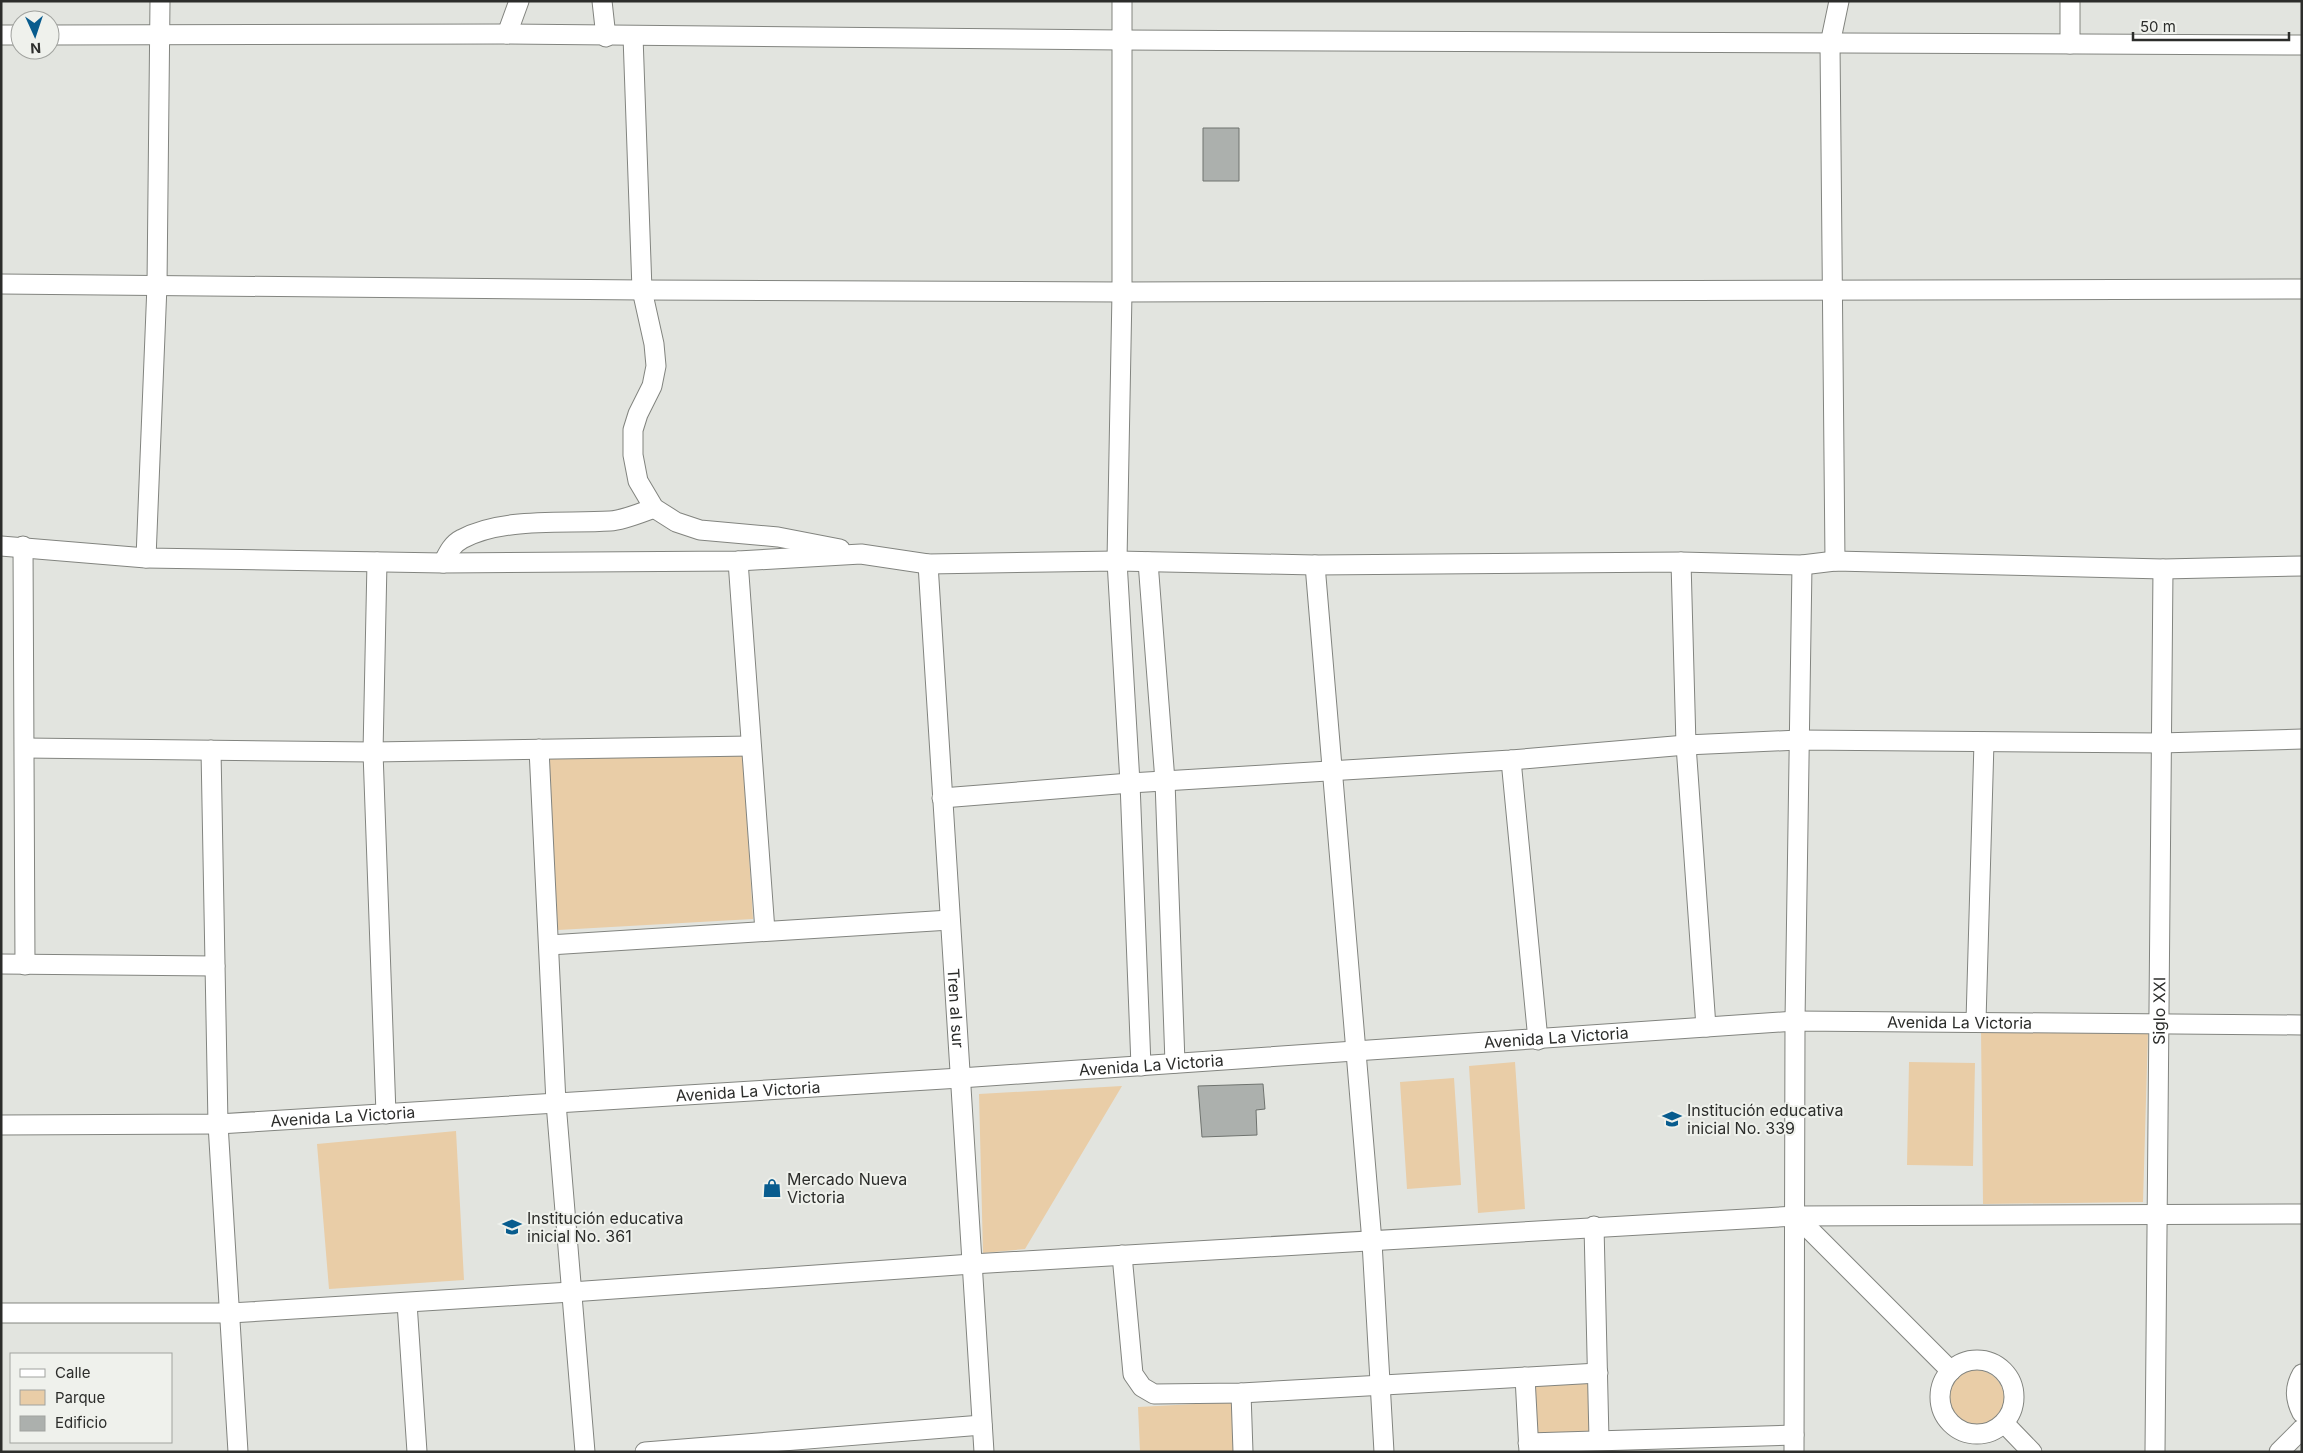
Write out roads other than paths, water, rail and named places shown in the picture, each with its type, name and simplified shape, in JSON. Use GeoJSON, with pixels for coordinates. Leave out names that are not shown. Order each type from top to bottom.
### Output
{"type":"FeatureCollection","features":[{"type":"Feature","properties":{"kind":"street"},"geometry":{"type":"LineString","coordinates":[[146,558],[157,285],[160,1]]}},
{"type":"Feature","properties":{"kind":"street"},"geometry":{"type":"LineString","coordinates":[[507,34],[519,1]]}},
{"type":"Feature","properties":{"kind":"street"},"geometry":{"type":"LineString","coordinates":[[602,1],[606,37]]}},
{"type":"Feature","properties":{"kind":"street"},"geometry":{"type":"LineString","coordinates":[[1122,1],[1122,292],[1117,561],[1130,783],[1141,1066]]}},
{"type":"Feature","properties":{"kind":"street"},"geometry":{"type":"LineString","coordinates":[[1835,561],[1830,44],[1839,1]]}},
{"type":"Feature","properties":{"kind":"street"},"geometry":{"type":"LineString","coordinates":[[2070,1],[2070,44]]}},
{"type":"Feature","properties":{"kind":"street"},"geometry":{"type":"LineString","coordinates":[[60,35],[507,34],[606,37],[2302,45]]}},
{"type":"Feature","properties":{"kind":"street"},"geometry":{"type":"LineString","coordinates":[[633,36],[642,290],[654,344],[656,366],[652,386],[638,414],[633,430],[633,455],[638,481],[654,508],[676,522],[700,530],[794,539],[861,554],[928,564],[1117,561],[1315,565],[1681,562],[1802,565],[1835,561],[2163,569],[2302,566]]}},
{"type":"Feature","properties":{"kind":"street"},"geometry":{"type":"LineString","coordinates":[[1,284],[1122,292],[2302,289]]}},
{"type":"Feature","properties":{"kind":"street"},"geometry":{"type":"LineString","coordinates":[[443,563],[450,549],[461,539],[485,530],[507,526],[612,521],[654,508]]}},
{"type":"Feature","properties":{"kind":"street"},"geometry":{"type":"LineString","coordinates":[[1,546],[23,546],[146,558],[443,563],[738,561],[861,554]]}},
{"type":"Feature","properties":{"kind":"street"},"geometry":{"type":"LineString","coordinates":[[23,546],[25,964]]}},
{"type":"Feature","properties":{"kind":"street"},"geometry":{"type":"LineString","coordinates":[[738,561],[765,931]]}},
{"type":"Feature","properties":{"kind":"street"},"geometry":{"type":"LineString","coordinates":[[377,562],[373,752],[386,1114]]}},
{"type":"Feature","properties":{"kind":"street"},"geometry":{"type":"LineString","coordinates":[[1148,562],[1164,781],[1175,1063]]}},
{"type":"Feature","properties":{"kind":"street"},"geometry":{"type":"LineString","coordinates":[[1681,562],[1686,745],[1706,1027]]}},
{"type":"Feature","properties":{"kind":"street","name":"Tren al sur"},"geometry":{"type":"LineString","coordinates":[[928,564],[984,1452]]}},
{"type":"Feature","properties":{"kind":"street"},"geometry":{"type":"LineString","coordinates":[[1315,565],[1354,1050],[1372,1242],[1384,1452]]}},
{"type":"Feature","properties":{"kind":"street"},"geometry":{"type":"LineString","coordinates":[[1525,1377],[1529,1447],[1599,1439],[1794,1443],[1795,1021],[1802,565]]}},
{"type":"Feature","properties":{"kind":"street","name":"Siglo XXI"},"geometry":{"type":"LineString","coordinates":[[2155,1452],[2163,569]]}},
{"type":"Feature","properties":{"kind":"street"},"geometry":{"type":"LineString","coordinates":[[942,798],[1130,783],[1512,760],[1686,745],[1799,740],[2160,743],[2302,739]]}},
{"type":"Feature","properties":{"kind":"street"},"geometry":{"type":"LineString","coordinates":[[1976,1021],[1984,742]]}},
{"type":"Feature","properties":{"kind":"street"},"geometry":{"type":"LineString","coordinates":[[25,748],[373,752],[751,746]]}},
{"type":"Feature","properties":{"kind":"street"},"geometry":{"type":"LineString","coordinates":[[210,750],[218,1124],[238,1452]]}},
{"type":"Feature","properties":{"kind":"street"},"geometry":{"type":"LineString","coordinates":[[539,750],[556,1103],[584,1452]]}},
{"type":"Feature","properties":{"kind":"street"},"geometry":{"type":"LineString","coordinates":[[1512,760],[1538,1040]]}},
{"type":"Feature","properties":{"kind":"street"},"geometry":{"type":"LineString","coordinates":[[548,945],[950,920]]}},
{"type":"Feature","properties":{"kind":"street"},"geometry":{"type":"LineString","coordinates":[[1,964],[215,966]]}},
{"type":"Feature","properties":{"kind":"street","name":"Avenida La Victoria"},"geometry":{"type":"LineString","coordinates":[[1,1125],[218,1124],[960,1078],[1795,1021],[2302,1025]]}},
{"type":"Feature","properties":{"kind":"street"},"geometry":{"type":"LineString","coordinates":[[1,1313],[230,1313],[406,1303],[972,1264],[1372,1242],[1594,1226],[1796,1216],[2302,1214]]}},
{"type":"Feature","properties":{"kind":"street"},"geometry":{"type":"LineString","coordinates":[[1796,1216],[1950,1371]]}},
{"type":"Feature","properties":{"kind":"street"},"geometry":{"type":"LineString","coordinates":[[1594,1226],[1599,1439]]}},
{"type":"Feature","properties":{"kind":"street"},"geometry":{"type":"LineString","coordinates":[[1122,1255],[1133,1374],[1142,1387],[1154,1394],[1240,1393],[1598,1373]]}},
{"type":"Feature","properties":{"kind":"street"},"geometry":{"type":"LineString","coordinates":[[406,1303],[417,1452]]}},
{"type":"Feature","properties":{"kind":"street"},"geometry":{"type":"LineString","coordinates":[[1977,1360],[1987,1361],[2004,1371],[2014,1387],[2015,1397],[2014,1407],[2004,1424],[1996,1430],[1975,1435],[1964,1433],[1955,1428],[1944,1415],[1939,1400],[1940,1389],[1950,1371],[1958,1365],[1977,1360]]}},
{"type":"Feature","properties":{"kind":"street"},"geometry":{"type":"LineString","coordinates":[[2302,1374],[2297,1386],[2296,1395],[2302,1413]]}},
{"type":"Feature","properties":{"kind":"street"},"geometry":{"type":"LineString","coordinates":[[1240,1393],[1243,1452]]}},
{"type":"Feature","properties":{"kind":"street"},"geometry":{"type":"LineString","coordinates":[[2004,1424],[2032,1452]]}},
{"type":"Feature","properties":{"kind":"street"},"geometry":{"type":"LineString","coordinates":[[645,1452],[787,1446],[982,1425]]}},
{"type":"Feature","properties":{"kind":"street"},"geometry":{"type":"LineString","coordinates":[[2278,1452],[2302,1429]]}},
{"type":"Feature","properties":{"kind":"place","name":"Institución educativa inicial No. 339"},"geometry":{"type":"Point","coordinates":[1672,1119]}},
{"type":"Feature","properties":{"kind":"place","name":"Mercado Nueva Victoria"},"geometry":{"type":"Point","coordinates":[772,1188]}},
{"type":"Feature","properties":{"kind":"place","name":"Institución educativa inicial No. 361"},"geometry":{"type":"Point","coordinates":[512,1227]}}]}
